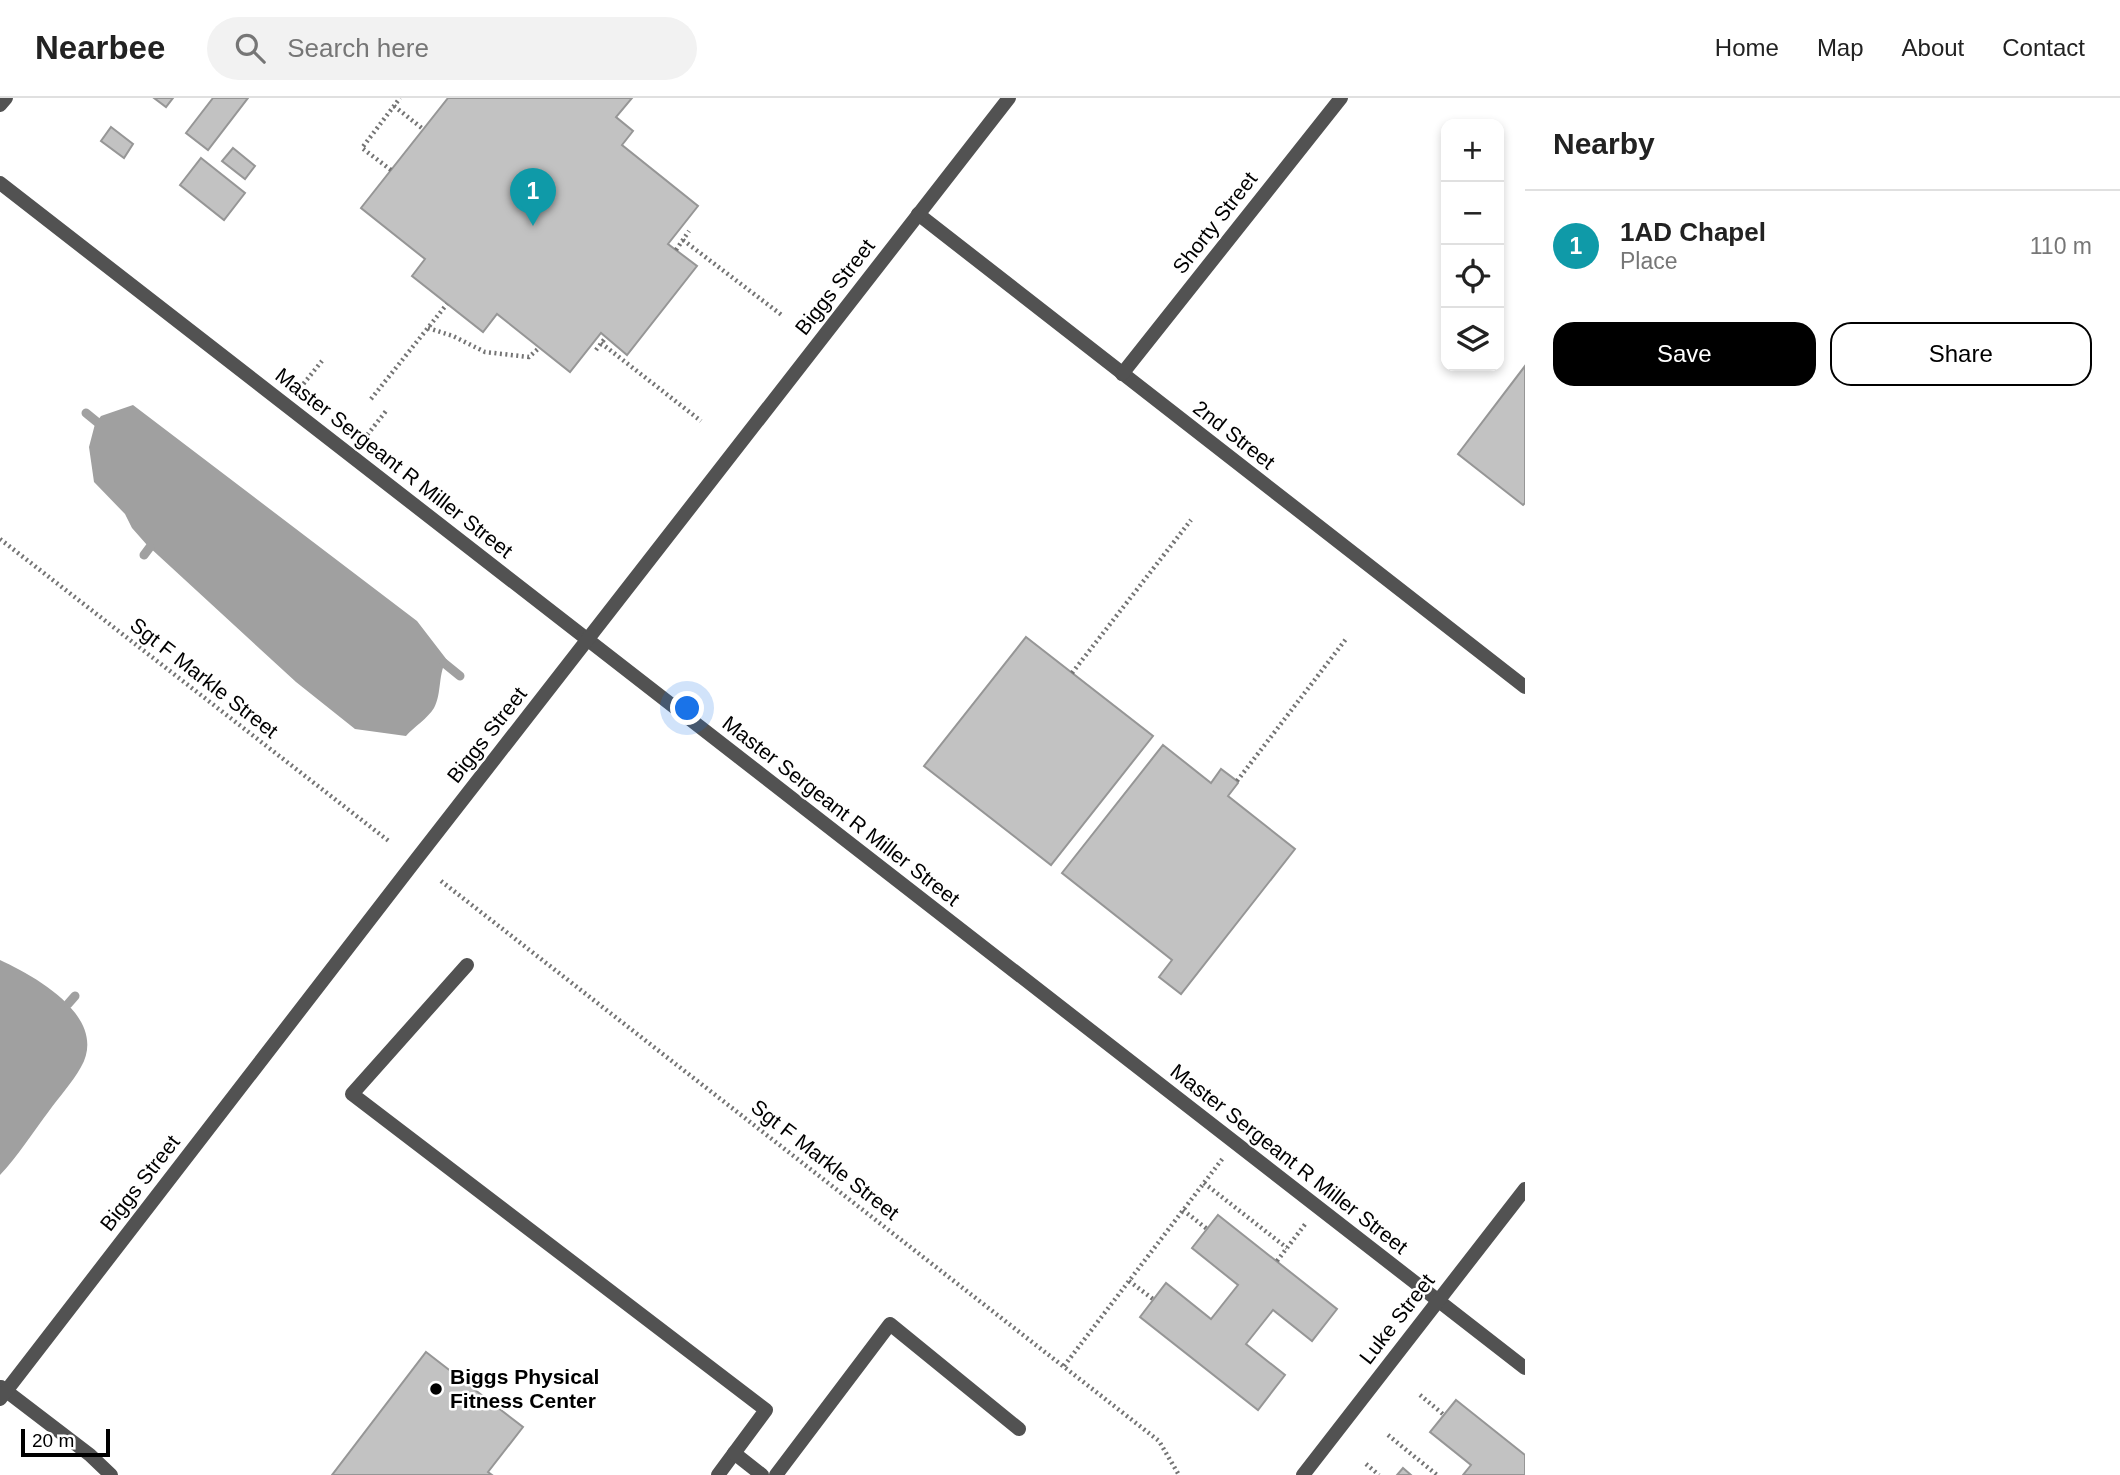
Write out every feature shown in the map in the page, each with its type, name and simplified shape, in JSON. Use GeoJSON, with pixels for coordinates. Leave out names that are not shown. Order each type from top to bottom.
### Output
{"type":"FeatureCollection","features":[{"type":"Feature","properties":{"kind":"street"},"geometry":{"type":"LineString","coordinates":[[0,105],[6,98]]}},
{"type":"Feature","properties":{"kind":"street","name":"Biggs Street"},"geometry":{"type":"LineString","coordinates":[[2,1392],[1009,98]]}},
{"type":"Feature","properties":{"kind":"street","name":"Shorty Street"},"geometry":{"type":"LineString","coordinates":[[1122,374],[1340,98]]}},
{"type":"Feature","properties":{"kind":"street","name":"Master Sergeant R Miller Street"},"geometry":{"type":"LineString","coordinates":[[0,183],[1525,1368]]}},
{"type":"Feature","properties":{"kind":"street","name":"2nd Street"},"geometry":{"type":"LineString","coordinates":[[918,215],[1525,687]]}},
{"type":"Feature","properties":{"kind":"street"},"geometry":{"type":"LineString","coordinates":[[467,965],[352,1094],[766,1410],[718,1475]]}},
{"type":"Feature","properties":{"kind":"street","name":"Luke Street"},"geometry":{"type":"LineString","coordinates":[[1303,1475],[1525,1189]]}},
{"type":"Feature","properties":{"kind":"street"},"geometry":{"type":"LineString","coordinates":[[776,1475],[890,1324],[1019,1429]]}},
{"type":"Feature","properties":{"kind":"street"},"geometry":{"type":"LineString","coordinates":[[2,1392],[90,1455],[111,1475]]}},
{"type":"Feature","properties":{"kind":"street"},"geometry":{"type":"LineString","coordinates":[[734,1453],[762,1475]]}},
{"type":"Feature","properties":{"kind":"path"},"geometry":{"type":"LineString","coordinates":[[391,170],[362,148],[400,98]]}},
{"type":"Feature","properties":{"kind":"path"},"geometry":{"type":"LineString","coordinates":[[394,106],[423,130]]}},
{"type":"Feature","properties":{"kind":"path"},"geometry":{"type":"LineString","coordinates":[[676,250],[689,231]]}},
{"type":"Feature","properties":{"kind":"path"},"geometry":{"type":"LineString","coordinates":[[683,240],[783,316]]}},
{"type":"Feature","properties":{"kind":"path"},"geometry":{"type":"LineString","coordinates":[[372,399],[447,304]]}},
{"type":"Feature","properties":{"kind":"path"},"geometry":{"type":"LineString","coordinates":[[428,328],[453,336],[485,352],[528,357],[539,348]]}},
{"type":"Feature","properties":{"kind":"path"},"geometry":{"type":"LineString","coordinates":[[596,350],[606,337]]}},
{"type":"Feature","properties":{"kind":"path"},"geometry":{"type":"LineString","coordinates":[[601,343],[701,421]]}},
{"type":"Feature","properties":{"kind":"path"},"geometry":{"type":"LineString","coordinates":[[286,405],[322,361]]}},
{"type":"Feature","properties":{"kind":"path"},"geometry":{"type":"LineString","coordinates":[[351,456],[386,411]]}},
{"type":"Feature","properties":{"kind":"path"},"geometry":{"type":"LineString","coordinates":[[1072,673],[1191,520]]}},
{"type":"Feature","properties":{"kind":"path","name":"Sgt F Markle Street"},"geometry":{"type":"LineString","coordinates":[[0,539],[390,842]]}},
{"type":"Feature","properties":{"kind":"path"},"geometry":{"type":"LineString","coordinates":[[1237,781],[1346,639]]}},
{"type":"Feature","properties":{"kind":"path","name":"Sgt F Markle Street"},"geometry":{"type":"LineString","coordinates":[[441,881],[1159,1441],[1179,1475]]}},
{"type":"Feature","properties":{"kind":"path"},"geometry":{"type":"LineString","coordinates":[[1064,1366],[1235,1143]]}},
{"type":"Feature","properties":{"kind":"path"},"geometry":{"type":"LineString","coordinates":[[1204,1183],[1287,1248]]}},
{"type":"Feature","properties":{"kind":"path"},"geometry":{"type":"LineString","coordinates":[[1277,1261],[1318,1208]]}},
{"type":"Feature","properties":{"kind":"path"},"geometry":{"type":"LineString","coordinates":[[1183,1210],[1207,1229]]}},
{"type":"Feature","properties":{"kind":"path"},"geometry":{"type":"LineString","coordinates":[[1129,1280],[1153,1299]]}},
{"type":"Feature","properties":{"kind":"path"},"geometry":{"type":"LineString","coordinates":[[1420,1395],[1444,1415]]}},
{"type":"Feature","properties":{"kind":"path"},"geometry":{"type":"LineString","coordinates":[[1388,1435],[1437,1475]]}},
{"type":"Feature","properties":{"kind":"path"},"geometry":{"type":"LineString","coordinates":[[1366,1464],[1379,1475]]}},
{"type":"Feature","properties":{"kind":"shaded area"},"geometry":{"type":"Polygon","coordinates":[[[133,405],[417,621],[447,660],[442,670],[434,708],[406,736],[355,729],[296,682],[147,545],[132,528],[125,514],[94,482],[89,447],[95,424],[101,416],[133,405]]]}},
{"type":"Feature","properties":{"kind":"shaded area"},"geometry":{"type":"Polygon","coordinates":[[[0,960],[32,977],[65,1001],[85,1032],[87,1049],[74,1079],[0,1175],[0,960]]]}},
{"type":"Feature","properties":{"kind":"building"},"geometry":{"type":"Polygon","coordinates":[[[154,98],[173,98],[166,107],[154,98]]]}},
{"type":"Feature","properties":{"kind":"building"},"geometry":{"type":"Polygon","coordinates":[[[213,98],[248,98],[208,150],[186,133],[213,98]]]}},
{"type":"Feature","properties":{"kind":"building"},"geometry":{"type":"Polygon","coordinates":[[[448,98],[632,98],[616,117],[633,131],[622,145],[698,206],[668,244],[697,266],[627,355],[601,333],[570,372],[497,314],[483,332],[412,276],[425,259],[361,208],[448,98]]]}},
{"type":"Feature","properties":{"kind":"building"},"geometry":{"type":"Polygon","coordinates":[[[111,127],[133,144],[124,158],[101,141],[111,127]]]}},
{"type":"Feature","properties":{"kind":"building"},"geometry":{"type":"Polygon","coordinates":[[[233,148],[255,166],[245,179],[222,161],[233,148]]]}},
{"type":"Feature","properties":{"kind":"building"},"geometry":{"type":"Polygon","coordinates":[[[201,158],[245,193],[224,220],[180,185],[201,158]]]}},
{"type":"Feature","properties":{"kind":"building"},"geometry":{"type":"Polygon","coordinates":[[[1525,366],[1525,503],[1523,505],[1458,454],[1525,366]]]}},
{"type":"Feature","properties":{"kind":"building"},"geometry":{"type":"Polygon","coordinates":[[[1026,637],[1153,736],[1051,865],[924,766],[1026,637]]]}},
{"type":"Feature","properties":{"kind":"building"},"geometry":{"type":"Polygon","coordinates":[[[1163,745],[1211,783],[1221,769],[1237,781],[1228,796],[1295,849],[1181,994],[1159,977],[1172,960],[1062,873],[1163,745]]]}},
{"type":"Feature","properties":{"kind":"building"},"geometry":{"type":"Polygon","coordinates":[[[1218,1215],[1337,1309],[1312,1341],[1273,1310],[1246,1344],[1285,1375],[1258,1410],[1140,1317],[1166,1283],[1211,1319],[1238,1285],[1192,1248],[1218,1215]]]}},
{"type":"Feature","properties":{"kind":"building","name":"Biggs Physical Fitness Center"},"geometry":{"type":"Polygon","coordinates":[[[426,1352],[523,1427],[488,1472],[492,1475],[332,1475],[426,1352]]]}},
{"type":"Feature","properties":{"kind":"building"},"geometry":{"type":"Polygon","coordinates":[[[1456,1400],[1525,1455],[1525,1475],[1463,1475],[1471,1465],[1430,1432],[1456,1400]]]}},
{"type":"Feature","properties":{"kind":"building"},"geometry":{"type":"Polygon","coordinates":[[[1403,1468],[1411,1475],[1397,1475],[1403,1468]]]}},
{"type":"Feature","properties":{"kind":"waterway"},"geometry":{"type":"LineString","coordinates":[[86,413],[97,422]]}},
{"type":"Feature","properties":{"kind":"waterway"},"geometry":{"type":"LineString","coordinates":[[144,555],[150,547]]}},
{"type":"Feature","properties":{"kind":"waterway"},"geometry":{"type":"LineString","coordinates":[[444,663],[460,676]]}},
{"type":"Feature","properties":{"kind":"waterway"},"geometry":{"type":"LineString","coordinates":[[68,1004],[75,996]]}},
{"type":"Feature","properties":{"kind":"place","name":"1AD Chapel"},"geometry":{"type":"Point","coordinates":[533,226]}},
{"type":"Feature","properties":{"kind":"place","name":"Biggs Physical Fitness Center"},"geometry":{"type":"Point","coordinates":[436,1389]}}]}
